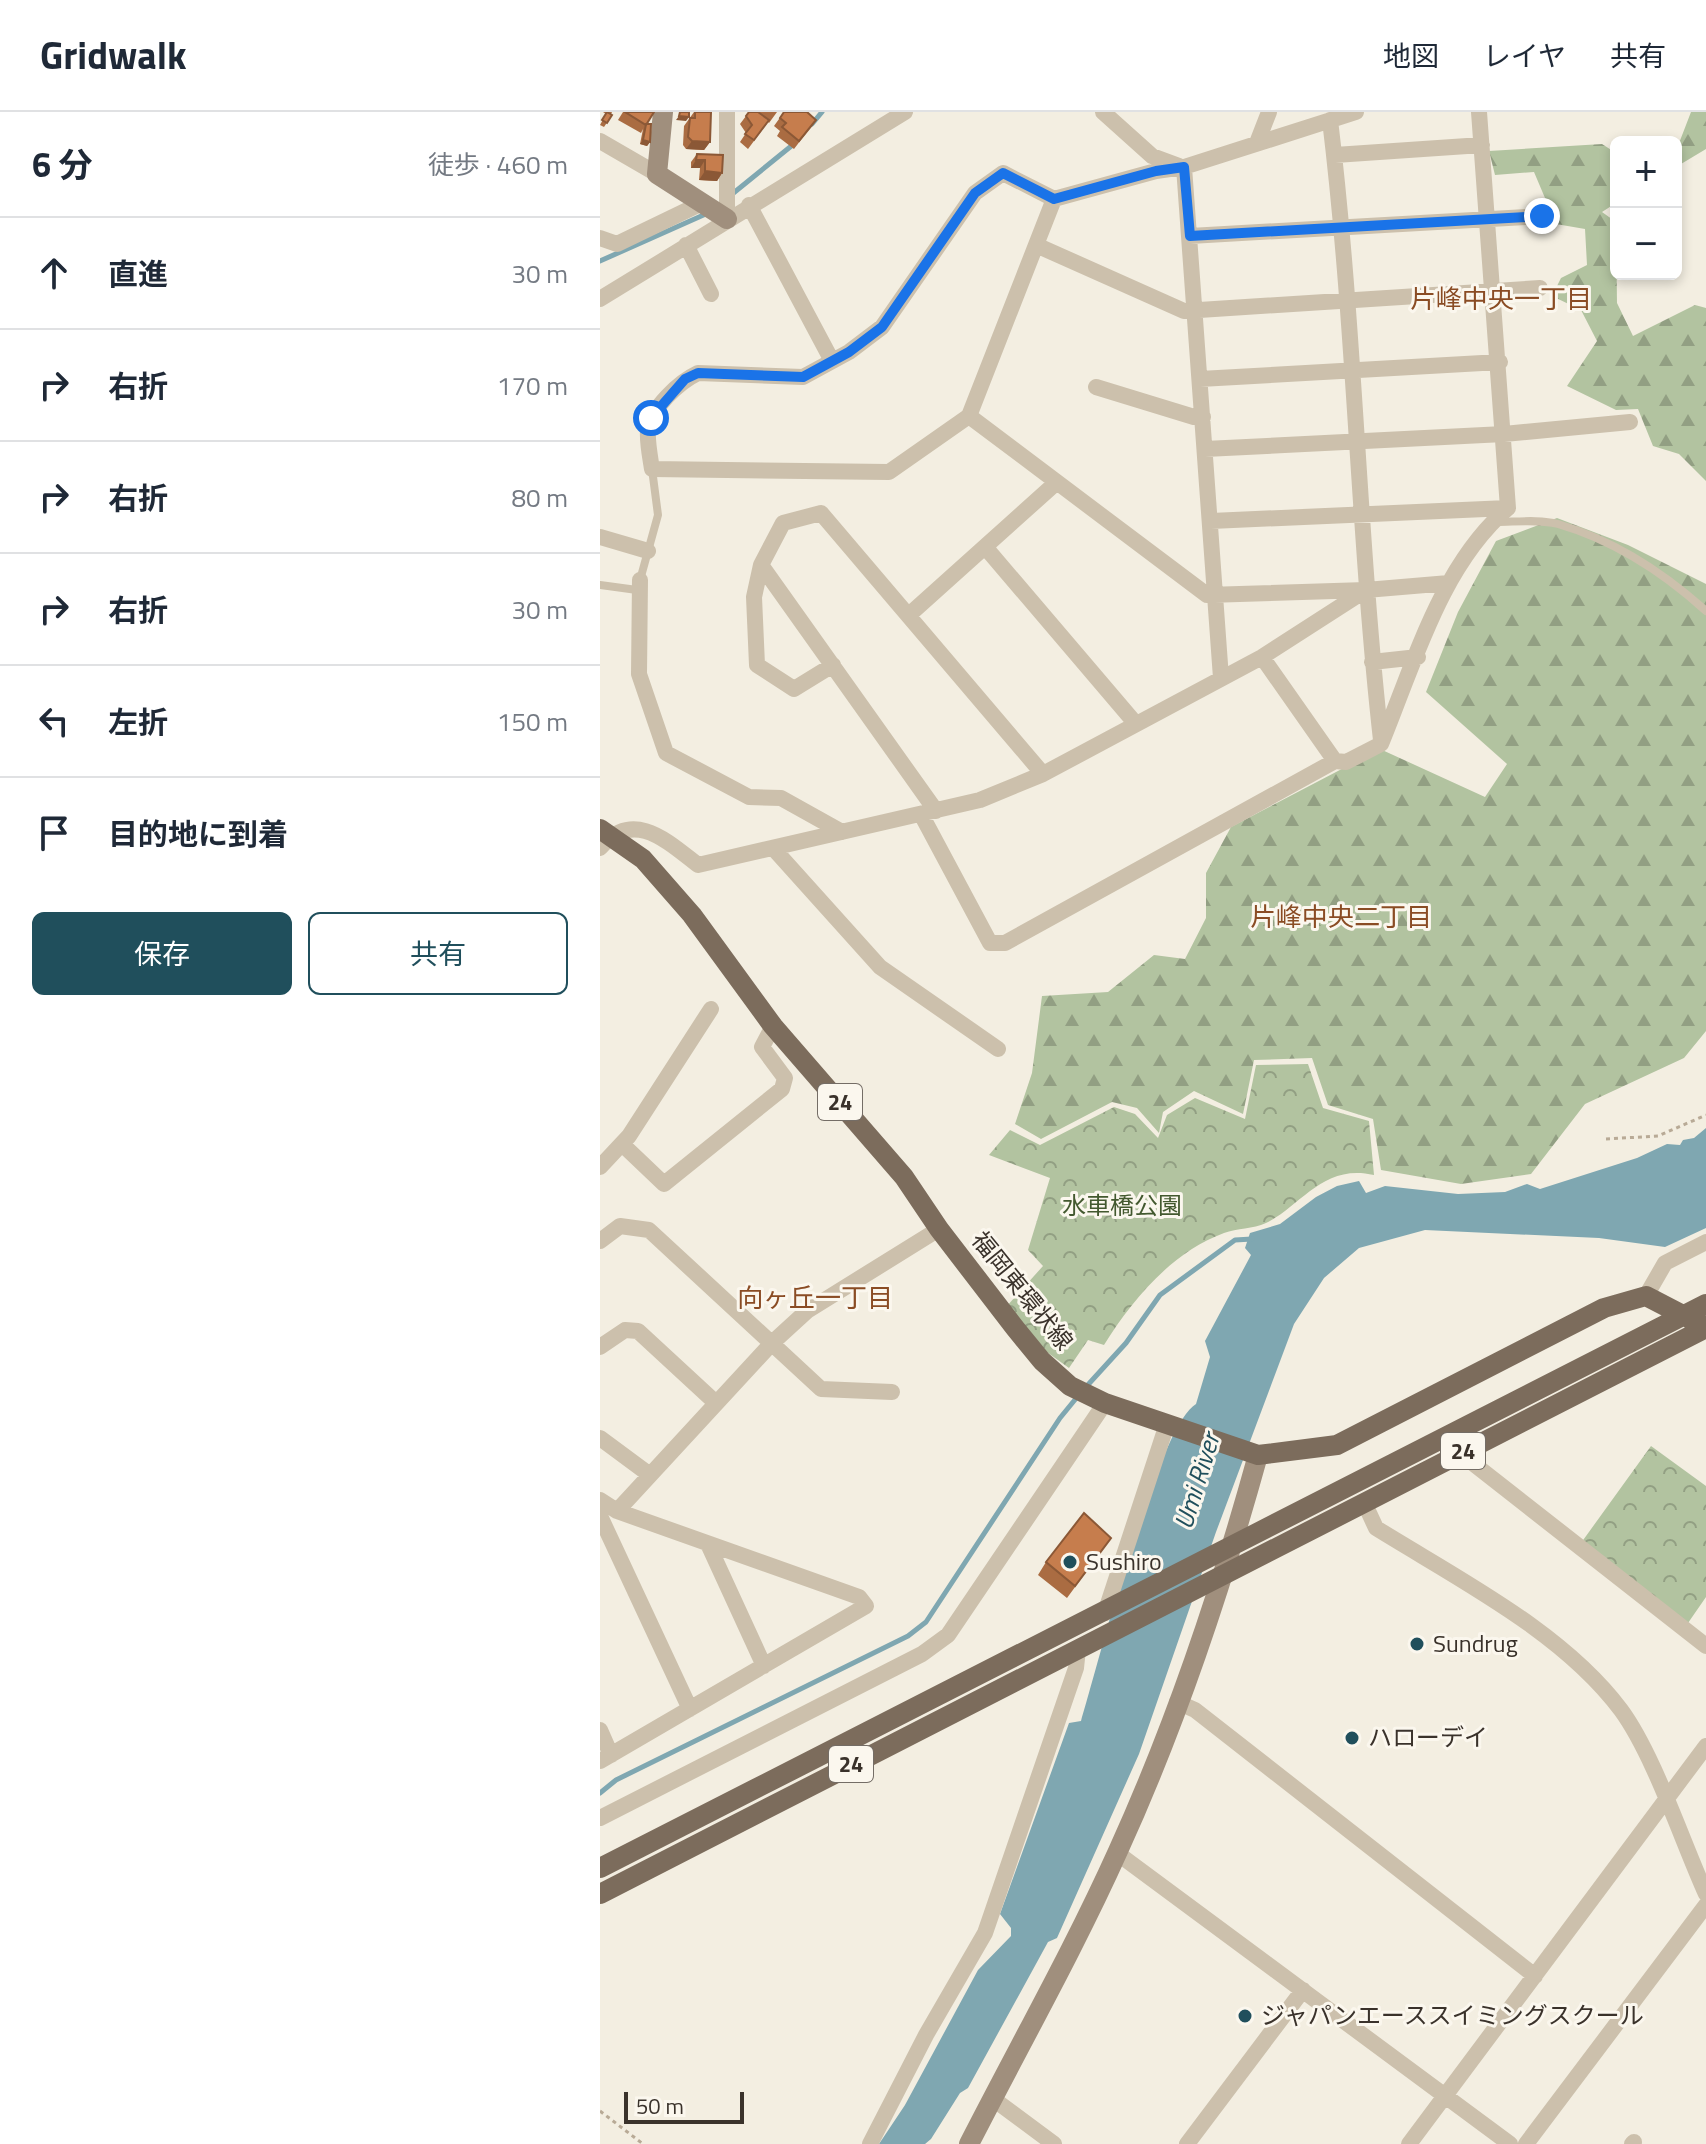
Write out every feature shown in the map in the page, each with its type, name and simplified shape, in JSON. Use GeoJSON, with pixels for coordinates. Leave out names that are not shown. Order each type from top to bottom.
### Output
{"type":"FeatureCollection","features":[{"type":"Feature","properties":{"kind":"main road","name":"福岡東環状線"},"geometry":{"type":"LineString","coordinates":[[604,837],[643,859],[692,915],[773,1026],[886,1155],[939,1229],[1042,1361],[1070,1386],[1102,1401],[1253,1454],[1337,1445],[1604,1308],[1646,1296]]}},
{"type":"Feature","properties":{"kind":"main road","name":"24"},"geometry":{"type":"LineString","coordinates":[[1646,1296],[1661,1301],[1681,1316],[1706,1327]]}},
{"type":"Feature","properties":{"kind":"main road","name":"24"},"geometry":{"type":"LineString","coordinates":[[600,1868],[1706,1304]]}},
{"type":"Feature","properties":{"kind":"main road","name":"24"},"geometry":{"type":"LineString","coordinates":[[600,1894],[1706,1327]]}},
{"type":"Feature","properties":{"kind":"street"},"geometry":{"type":"LineString","coordinates":[[657,174],[663,112]]}},
{"type":"Feature","properties":{"kind":"street"},"geometry":{"type":"LineString","coordinates":[[727,112],[727,219]]}},
{"type":"Feature","properties":{"kind":"street"},"geometry":{"type":"LineString","coordinates":[[600,299],[905,112]]}},
{"type":"Feature","properties":{"kind":"street"},"geometry":{"type":"LineString","coordinates":[[1103,112],[1152,156],[1184,167]]}},
{"type":"Feature","properties":{"kind":"street"},"geometry":{"type":"LineString","coordinates":[[1257,143],[1269,112]]}},
{"type":"Feature","properties":{"kind":"street"},"geometry":{"type":"LineString","coordinates":[[1054,199],[969,416],[889,472],[652,469],[647,433],[651,418],[685,379],[698,373],[803,377],[831,359],[849,352],[882,327],[975,193],[1003,173],[1054,199],[1156,171],[1184,167],[1356,112]]}},
{"type":"Feature","properties":{"kind":"street"},"geometry":{"type":"LineString","coordinates":[[1479,112],[1490,220],[1508,508]]}},
{"type":"Feature","properties":{"kind":"street"},"geometry":{"type":"LineString","coordinates":[[1330,120],[1342,230],[1359,513],[1381,744]]}},
{"type":"Feature","properties":{"kind":"street"},"geometry":{"type":"LineString","coordinates":[[600,141],[727,219]]}},
{"type":"Feature","properties":{"kind":"street"},"geometry":{"type":"LineString","coordinates":[[1335,155],[1482,145]]}},
{"type":"Feature","properties":{"kind":"street"},"geometry":{"type":"LineString","coordinates":[[1184,167],[1221,678]]}},
{"type":"Feature","properties":{"kind":"street"},"geometry":{"type":"LineString","coordinates":[[600,238],[617,244],[702,203]]}},
{"type":"Feature","properties":{"kind":"street"},"geometry":{"type":"LineString","coordinates":[[749,205],[831,359]]}},
{"type":"Feature","properties":{"kind":"street"},"geometry":{"type":"LineString","coordinates":[[1190,236],[1342,230],[1542,216]]}},
{"type":"Feature","properties":{"kind":"street"},"geometry":{"type":"LineString","coordinates":[[686,245],[711,294]]}},
{"type":"Feature","properties":{"kind":"street"},"geometry":{"type":"LineString","coordinates":[[1036,245],[1184,311],[1540,288]]}},
{"type":"Feature","properties":{"kind":"street"},"geometry":{"type":"LineString","coordinates":[[1200,379],[1500,362]]}},
{"type":"Feature","properties":{"kind":"street"},"geometry":{"type":"LineString","coordinates":[[1096,387],[1194,417],[1203,417]]}},
{"type":"Feature","properties":{"kind":"street"},"geometry":{"type":"LineString","coordinates":[[969,416],[1207,595],[1366,590],[1449,583]]}},
{"type":"Feature","properties":{"kind":"street"},"geometry":{"type":"LineString","coordinates":[[1205,449],[1504,434],[1630,422]]}},
{"type":"Feature","properties":{"kind":"street"},"geometry":{"type":"LineString","coordinates":[[910,614],[1057,482]]}},
{"type":"Feature","properties":{"kind":"street"},"geometry":{"type":"LineString","coordinates":[[1211,521],[1508,508]]}},
{"type":"Feature","properties":{"kind":"street"},"geometry":{"type":"LineString","coordinates":[[761,565],[833,665],[929,812],[990,943],[1005,943],[1335,761],[1346,762],[1381,744],[1449,583],[1492,521],[1508,508]]}},
{"type":"Feature","properties":{"kind":"street"},"geometry":{"type":"LineString","coordinates":[[833,665],[794,689],[757,665],[754,597],[761,565],[783,523],[821,513],[1043,774]]}},
{"type":"Feature","properties":{"kind":"street"},"geometry":{"type":"LineString","coordinates":[[600,537],[648,551]]}},
{"type":"Feature","properties":{"kind":"street"},"geometry":{"type":"LineString","coordinates":[[986,548],[1136,724]]}},
{"type":"Feature","properties":{"kind":"street"},"geometry":{"type":"LineString","coordinates":[[638,585],[639,674],[666,753],[749,797],[781,798],[842,832]]}},
{"type":"Feature","properties":{"kind":"street"},"geometry":{"type":"LineString","coordinates":[[604,837],[625,828],[645,831],[667,841],[698,865],[980,800],[1043,774],[1262,657],[1366,590]]}},
{"type":"Feature","properties":{"kind":"street"},"geometry":{"type":"LineString","coordinates":[[1262,657],[1335,761]]}},
{"type":"Feature","properties":{"kind":"street"},"geometry":{"type":"LineString","coordinates":[[1372,662],[1418,657]]}},
{"type":"Feature","properties":{"kind":"street"},"geometry":{"type":"LineString","coordinates":[[773,848],[880,967],[998,1049]]}},
{"type":"Feature","properties":{"kind":"street"},"geometry":{"type":"LineString","coordinates":[[600,1167],[622,1144],[711,1009]]}},
{"type":"Feature","properties":{"kind":"street"},"geometry":{"type":"LineString","coordinates":[[622,1144],[664,1184],[782,1089],[785,1078],[762,1047],[773,1026]]}},
{"type":"Feature","properties":{"kind":"street"},"geometry":{"type":"LineString","coordinates":[[600,1241],[620,1226],[649,1230],[821,1389],[892,1392]]}},
{"type":"Feature","properties":{"kind":"street"},"geometry":{"type":"LineString","coordinates":[[617,1511],[772,1343],[807,1311],[939,1229]]}},
{"type":"Feature","properties":{"kind":"street"},"geometry":{"type":"LineString","coordinates":[[1646,1296],[1665,1263],[1706,1242]]}},
{"type":"Feature","properties":{"kind":"street"},"geometry":{"type":"LineString","coordinates":[[600,1347],[625,1330],[638,1331],[716,1403]]}},
{"type":"Feature","properties":{"kind":"street"},"geometry":{"type":"LineString","coordinates":[[600,1818],[922,1654],[948,1635],[1102,1401]]}},
{"type":"Feature","properties":{"kind":"street"},"geometry":{"type":"LineString","coordinates":[[1111,1610],[1170,1425]]}},
{"type":"Feature","properties":{"kind":"street"},"geometry":{"type":"LineString","coordinates":[[600,1438],[650,1475]]}},
{"type":"Feature","properties":{"kind":"street"},"geometry":{"type":"LineString","coordinates":[[1464,1451],[1470,1461],[1706,1646]]}},
{"type":"Feature","properties":{"kind":"street"},"geometry":{"type":"LineString","coordinates":[[969,2144],[1039,2013],[1148,1782],[1224,1573],[1253,1454]]}},
{"type":"Feature","properties":{"kind":"street"},"geometry":{"type":"LineString","coordinates":[[600,1500],[617,1511],[859,1597],[866,1606],[606,1758],[600,1730]]}},
{"type":"Feature","properties":{"kind":"street"},"geometry":{"type":"LineString","coordinates":[[1364,1502],[1376,1528],[1573,1659],[1622,1712],[1706,1894]]}},
{"type":"Feature","properties":{"kind":"street"},"geometry":{"type":"LineString","coordinates":[[600,1516],[690,1709]]}},
{"type":"Feature","properties":{"kind":"street"},"geometry":{"type":"LineString","coordinates":[[708,1544],[764,1666]]}},
{"type":"Feature","properties":{"kind":"street"},"geometry":{"type":"LineString","coordinates":[[870,2144],[926,2035],[985,1933],[1076,1668],[1078,1649]]}},
{"type":"Feature","properties":{"kind":"street"},"geometry":{"type":"LineString","coordinates":[[1177,1702],[1195,1710],[1535,1976]]}},
{"type":"Feature","properties":{"kind":"street"},"geometry":{"type":"LineString","coordinates":[[1409,2144],[1706,1746]]}},
{"type":"Feature","properties":{"kind":"street"},"geometry":{"type":"LineString","coordinates":[[1117,1853],[1510,2144]]}},
{"type":"Feature","properties":{"kind":"street"},"geometry":{"type":"LineString","coordinates":[[1526,2144],[1706,1905]]}},
{"type":"Feature","properties":{"kind":"street"},"geometry":{"type":"LineString","coordinates":[[1187,2144],[1303,1990]]}},
{"type":"Feature","properties":{"kind":"street"},"geometry":{"type":"LineString","coordinates":[[992,2098],[1054,2144]]}},
{"type":"Feature","properties":{"kind":"lane"},"geometry":{"type":"LineString","coordinates":[[600,585],[638,585],[658,515],[652,469]]}},
{"type":"Feature","properties":{"kind":"lane"},"geometry":{"type":"LineString","coordinates":[[1492,521],[1556,524],[1639,560],[1676,584],[1706,611]]}},
{"type":"Feature","properties":{"kind":"path"},"geometry":{"type":"LineString","coordinates":[[1606,1139],[1658,1136],[1706,1115]]}},
{"type":"Feature","properties":{"kind":"path"},"geometry":{"type":"LineString","coordinates":[[600,2111],[643,2144]]}},
{"type":"Feature","properties":{"kind":"green space"},"geometry":{"type":"Polygon","coordinates":[[[1691,112],[1706,112],[1706,149],[1682,163],[1682,136],[1691,112]]]}},
{"type":"Feature","properties":{"kind":"green space"},"geometry":{"type":"Polygon","coordinates":[[[1602,144],[1610,149],[1610,207],[1602,212],[1610,218],[1610,280],[1617,280],[1617,303],[1633,336],[1695,305],[1706,308],[1706,481],[1679,454],[1653,446],[1638,409],[1616,410],[1567,386],[1597,341],[1581,310],[1552,296],[1561,278],[1587,265],[1585,229],[1556,224],[1534,172],[1495,175],[1489,151],[1602,144]]]}},
{"type":"Feature","properties":{"kind":"green space"},"geometry":{"type":"Polygon","coordinates":[[[1557,518],[1628,545],[1706,584],[1706,1031],[1684,1058],[1585,1104],[1531,1174],[1461,1184],[1381,1170],[1373,1119],[1328,1105],[1312,1058],[1254,1060],[1243,1114],[1194,1091],[1163,1112],[1159,1133],[1137,1108],[1112,1102],[1041,1139],[1015,1124],[1032,1073],[1042,996],[1108,992],[1154,955],[1185,959],[1206,918],[1206,873],[1231,827],[1380,749],[1485,797],[1507,764],[1426,692],[1458,612],[1496,541],[1557,518]]]}},
{"type":"Feature","properties":{"kind":"green space","name":"水車橋公園"},"geometry":{"type":"Polygon","coordinates":[[[1308,1064],[1323,1108],[1369,1121],[1374,1175],[1356,1173],[1327,1180],[1266,1223],[1224,1233],[1187,1252],[1155,1279],[1127,1311],[1104,1345],[1088,1340],[1069,1368],[1044,1350],[1006,1307],[1043,1266],[1028,1250],[1050,1178],[989,1155],[1010,1130],[1040,1145],[1114,1107],[1135,1114],[1158,1138],[1167,1115],[1195,1098],[1245,1119],[1256,1065],[1308,1064]]]}},
{"type":"Feature","properties":{"kind":"green space"},"geometry":{"type":"Polygon","coordinates":[[[1651,1446],[1706,1486],[1706,1597],[1688,1623],[1581,1543],[1651,1446]]]}},
{"type":"Feature","properties":{"kind":"water","name":"Umi River"},"geometry":{"type":"Polygon","coordinates":[[[1706,1128],[1706,1228],[1665,1247],[1599,1238],[1425,1230],[1359,1248],[1324,1278],[1294,1324],[1216,1532],[1139,1754],[1057,1938],[1048,1942],[968,2088],[960,2093],[931,2139],[925,2144],[879,2144],[905,2105],[978,1970],[1011,1936],[1011,1928],[1000,1914],[1069,1723],[1081,1721],[1147,1500],[1181,1422],[1196,1404],[1210,1357],[1205,1341],[1251,1255],[1245,1248],[1250,1233],[1280,1224],[1316,1197],[1337,1186],[1359,1181],[1366,1193],[1385,1186],[1458,1194],[1505,1192],[1527,1184],[1540,1189],[1637,1158],[1667,1144],[1680,1145],[1683,1140],[1694,1138],[1706,1128]]]}},
{"type":"Feature","properties":{"kind":"building"},"geometry":{"type":"Polygon","coordinates":[[[607,112],[612,115],[607,123],[602,120],[607,112]]]}},
{"type":"Feature","properties":{"kind":"building"},"geometry":{"type":"Polygon","coordinates":[[[625,112],[654,112],[646,125],[625,112]]]}},
{"type":"Feature","properties":{"kind":"building"},"geometry":{"type":"Polygon","coordinates":[[[680,112],[689,112],[689,117],[679,116],[680,112]]]}},
{"type":"Feature","properties":{"kind":"building"},"geometry":{"type":"Polygon","coordinates":[[[695,112],[711,112],[710,142],[692,141],[688,137],[690,118],[695,118],[695,112]]]}},
{"type":"Feature","properties":{"kind":"building"},"geometry":{"type":"Polygon","coordinates":[[[749,112],[758,112],[769,120],[754,140],[745,134],[752,125],[746,116],[749,112]]]}},
{"type":"Feature","properties":{"kind":"building"},"geometry":{"type":"Polygon","coordinates":[[[784,112],[807,112],[816,120],[799,141],[782,127],[786,123],[780,118],[784,112]]]}},
{"type":"Feature","properties":{"kind":"building"},"geometry":{"type":"Polygon","coordinates":[[[646,124],[651,124],[650,142],[643,140],[646,124]]]}},
{"type":"Feature","properties":{"kind":"building"},"geometry":{"type":"Polygon","coordinates":[[[697,154],[723,155],[722,173],[705,171],[705,160],[696,160],[697,154]]]}},
{"type":"Feature","properties":{"kind":"building","name":"Sushiro"},"geometry":{"type":"Polygon","coordinates":[[[1084,1513],[1111,1538],[1075,1586],[1046,1562],[1084,1513]]]}},
{"type":"Feature","properties":{"kind":"waterway"},"geometry":{"type":"LineString","coordinates":[[812,124],[822,112]]}},
{"type":"Feature","properties":{"kind":"waterway"},"geometry":{"type":"LineString","coordinates":[[731,195],[795,143]]}},
{"type":"Feature","properties":{"kind":"waterway"},"geometry":{"type":"LineString","coordinates":[[600,261],[708,213]]}},
{"type":"Feature","properties":{"kind":"waterway"},"geometry":{"type":"LineString","coordinates":[[1085,1388],[1126,1343],[1160,1295],[1235,1240],[1252,1239]]}},
{"type":"Feature","properties":{"kind":"waterway"},"geometry":{"type":"LineString","coordinates":[[600,1793],[616,1780],[908,1636],[926,1622],[1060,1418],[1078,1396]]}},
{"type":"Feature","properties":{"kind":"place","name":"Sushiro"},"geometry":{"type":"Point","coordinates":[1070,1562]}},
{"type":"Feature","properties":{"kind":"place","name":"Sundrug"},"geometry":{"type":"Point","coordinates":[1417,1644]}},
{"type":"Feature","properties":{"kind":"place","name":"ハローデイ"},"geometry":{"type":"Point","coordinates":[1352,1738]}},
{"type":"Feature","properties":{"kind":"place","name":"ジャパンエーススイミングスクール"},"geometry":{"type":"Point","coordinates":[1245,2016]}},
{"type":"Feature","properties":{"kind":"district","name":"片峰中央一丁目"},"geometry":{"type":"Point","coordinates":[1501,299]}},
{"type":"Feature","properties":{"kind":"district","name":"片峰中央二丁目"},"geometry":{"type":"Point","coordinates":[1341,917]}},
{"type":"Feature","properties":{"kind":"district","name":"向ヶ丘一丁目"},"geometry":{"type":"Point","coordinates":[815,1298]}},
{"type":"Feature","properties":{"kind":"route"},"geometry":{"type":"LineString","coordinates":[[651,418],[685,379],[698,373],[803,377],[831,359],[849,352],[882,327],[975,193],[1003,173],[1054,199],[1156,171],[1184,167],[1190,236],[1342,230],[1542,216]]}}]}
